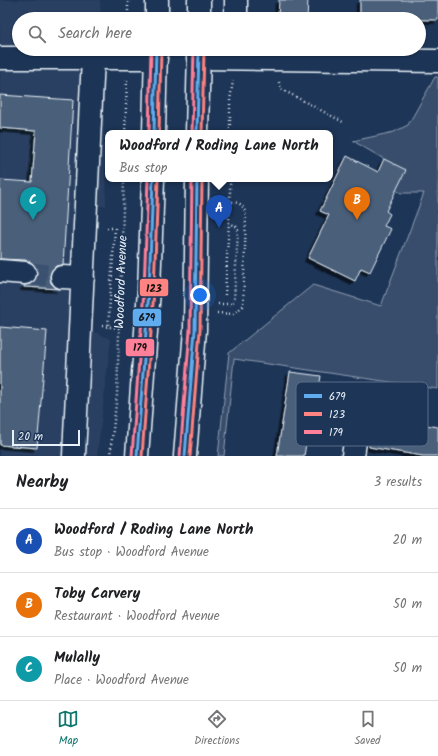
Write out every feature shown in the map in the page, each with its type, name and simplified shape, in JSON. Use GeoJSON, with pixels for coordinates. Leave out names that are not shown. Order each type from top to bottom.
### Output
{"type":"FeatureCollection","features":[{"type":"Feature","properties":{"kind":"main road"},"geometry":{"type":"LineString","coordinates":[[157,0],[157,12]]}},
{"type":"Feature","properties":{"kind":"main road"},"geometry":{"type":"LineString","coordinates":[[199,0],[199,12]]}},
{"type":"Feature","properties":{"kind":"main road"},"geometry":{"type":"LineString","coordinates":[[236,0],[236,12]]}},
{"type":"Feature","properties":{"kind":"main road"},"geometry":{"type":"LineString","coordinates":[[0,58],[93,58],[118,56]]}},
{"type":"Feature","properties":{"kind":"main road"},"geometry":{"type":"LineString","coordinates":[[154,130],[156,56]]}},
{"type":"Feature","properties":{"kind":"main road"},"geometry":{"type":"LineString","coordinates":[[198,130],[199,56]]}},
{"type":"Feature","properties":{"kind":"main road"},"geometry":{"type":"LineString","coordinates":[[251,56],[272,59],[438,61]]}},
{"type":"Feature","properties":{"kind":"main road"},"geometry":{"type":"LineString","coordinates":[[74,456],[73,277],[93,58]]}},
{"type":"Feature","properties":{"kind":"main road"},"geometry":{"type":"LineString","coordinates":[[136,456],[149,290],[153,182]]}},
{"type":"Feature","properties":{"kind":"main road"},"geometry":{"type":"LineString","coordinates":[[185,456],[195,330],[197,182]]}},
{"type":"Feature","properties":{"kind":"main road"},"geometry":{"type":"LineString","coordinates":[[0,271],[25,273]]}},
{"type":"Feature","properties":{"kind":"main road"},"geometry":{"type":"LineString","coordinates":[[353,456],[354,446]]}},
{"type":"Feature","properties":{"kind":"path"},"geometry":{"type":"LineString","coordinates":[[128,0],[128,12]]}},
{"type":"Feature","properties":{"kind":"path"},"geometry":{"type":"LineString","coordinates":[[230,130],[230,100],[237,56]]}},
{"type":"Feature","properties":{"kind":"path"},"geometry":{"type":"LineString","coordinates":[[272,59],[281,89],[343,122]]}},
{"type":"Feature","properties":{"kind":"path"},"geometry":{"type":"LineString","coordinates":[[126,130],[127,81]]}},
{"type":"Feature","properties":{"kind":"path","name":"Woodford Avenue"},"geometry":{"type":"LineString","coordinates":[[110,456],[117,395],[124,182]]}},
{"type":"Feature","properties":{"kind":"path"},"geometry":{"type":"LineString","coordinates":[[225,295],[230,182]]}},
{"type":"Feature","properties":{"kind":"path"},"geometry":{"type":"LineString","coordinates":[[217,313],[233,314],[243,306],[246,216],[244,208],[237,202],[230,202]]}},
{"type":"Feature","properties":{"kind":"path"},"geometry":{"type":"LineString","coordinates":[[217,319],[217,304],[229,305],[232,304],[234,300],[238,230],[236,226],[229,223]]}},
{"type":"Feature","properties":{"kind":"path"},"geometry":{"type":"LineString","coordinates":[[108,328],[110,293]]}},
{"type":"Feature","properties":{"kind":"path"},"geometry":{"type":"LineString","coordinates":[[99,321],[102,326],[108,328],[119,328]]}},
{"type":"Feature","properties":{"kind":"shaded area"},"geometry":{"type":"Polygon","coordinates":[[[0,0],[100,0],[101,12],[12,12],[12,56],[102,56],[106,206],[92,206],[80,326],[111,339],[97,456],[0,456],[0,0]]]}},
{"type":"Feature","properties":{"kind":"shaded area"},"geometry":{"type":"Polygon","coordinates":[[[435,77],[438,77],[438,389],[428,388],[428,382],[390,382],[234,359],[224,456],[218,456],[229,353],[313,285],[381,306],[424,193],[401,193],[396,190],[384,159],[353,141],[394,132],[408,125],[435,77]]]}},
{"type":"Feature","properties":{"kind":"building"},"geometry":{"type":"Polygon","coordinates":[[[279,0],[308,0],[307,12],[278,12],[279,0]]]}},
{"type":"Feature","properties":{"kind":"building"},"geometry":{"type":"Polygon","coordinates":[[[360,0],[438,0],[438,20],[426,20],[426,12],[360,12],[360,0]]]}},
{"type":"Feature","properties":{"kind":"building"},"geometry":{"type":"Polygon","coordinates":[[[0,95],[73,100],[63,265],[56,266],[52,270],[50,276],[51,283],[60,289],[24,287],[24,285],[31,284],[35,280],[37,274],[36,267],[26,260],[0,259],[0,180],[32,182],[36,131],[0,128],[0,95]]]}},
{"type":"Feature","properties":{"kind":"building"},"geometry":{"type":"Polygon","coordinates":[[[347,156],[378,172],[384,159],[406,170],[386,211],[390,214],[384,226],[391,229],[370,272],[361,268],[355,281],[308,258],[329,215],[320,211],[347,156]]]}},
{"type":"Feature","properties":{"kind":"building"},"geometry":{"type":"Polygon","coordinates":[[[0,327],[47,331],[37,448],[0,445],[0,327]]]}},
{"type":"Feature","properties":{"kind":"building"},"geometry":{"type":"Polygon","coordinates":[[[290,372],[321,376],[320,382],[296,382],[296,446],[306,446],[304,456],[277,456],[290,372]]]}},
{"type":"Feature","properties":{"kind":"building"},"geometry":{"type":"Polygon","coordinates":[[[428,425],[438,427],[438,456],[423,456],[369,447],[428,446],[428,425]]]}},
{"type":"Feature","properties":{"kind":"tunnel"},"geometry":{"type":"LineString","coordinates":[[25,273],[62,277]]}},
{"type":"Feature","properties":{"kind":"transit line","name":"179"},"geometry":{"type":"LineString","coordinates":[[149,130],[151,56]]}},
{"type":"Feature","properties":{"kind":"transit line","name":"679"},"geometry":{"type":"LineString","coordinates":[[154,130],[156,56]]}},
{"type":"Feature","properties":{"kind":"transit line","name":"123"},"geometry":{"type":"LineString","coordinates":[[159,130],[161,56]]}},
{"type":"Feature","properties":{"kind":"transit line","name":"179"},"geometry":{"type":"LineString","coordinates":[[192,130],[194,56]]}},
{"type":"Feature","properties":{"kind":"transit line","name":"679"},"geometry":{"type":"LineString","coordinates":[[197,130],[199,56]]}},
{"type":"Feature","properties":{"kind":"transit line","name":"123"},"geometry":{"type":"LineString","coordinates":[[202,130],[204,56]]}},
{"type":"Feature","properties":{"kind":"transit line","name":"179"},"geometry":{"type":"LineString","coordinates":[[132,456],[144,290],[148,182]]}},
{"type":"Feature","properties":{"kind":"transit line","name":"679"},"geometry":{"type":"LineString","coordinates":[[137,456],[149,290],[153,182]]}},
{"type":"Feature","properties":{"kind":"transit line","name":"123"},"geometry":{"type":"LineString","coordinates":[[142,456],[154,290],[158,182]]}},
{"type":"Feature","properties":{"kind":"transit line","name":"179"},"geometry":{"type":"LineString","coordinates":[[180,456],[190,330],[192,182]]}},
{"type":"Feature","properties":{"kind":"transit line","name":"679"},"geometry":{"type":"LineString","coordinates":[[185,456],[195,330],[197,182]]}},
{"type":"Feature","properties":{"kind":"transit line","name":"123"},"geometry":{"type":"LineString","coordinates":[[190,456],[200,330],[202,182]]}},
{"type":"Feature","properties":{"kind":"place","name":"Mulally"},"geometry":{"type":"Point","coordinates":[33,220]}},
{"type":"Feature","properties":{"kind":"place","name":"Toby Carvery"},"geometry":{"type":"Point","coordinates":[357,220]}},
{"type":"Feature","properties":{"kind":"place","name":"Woodford / Roding Lane North"},"geometry":{"type":"Point","coordinates":[219,228]}}]}
